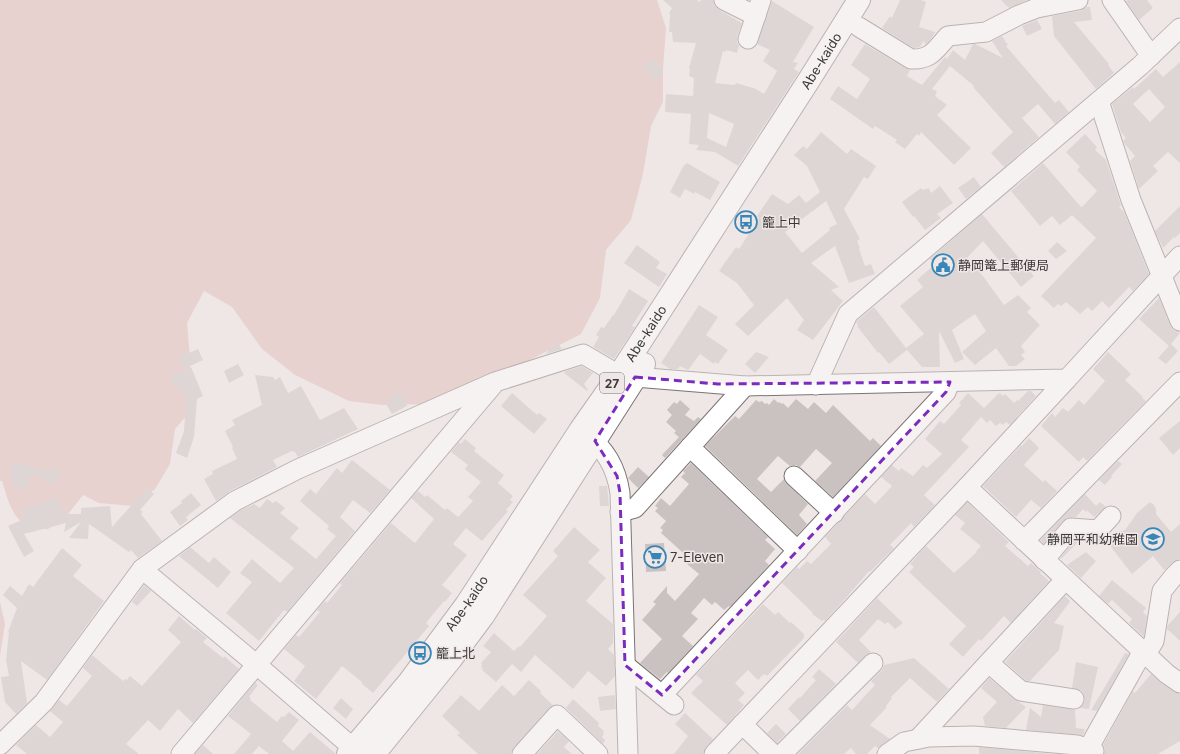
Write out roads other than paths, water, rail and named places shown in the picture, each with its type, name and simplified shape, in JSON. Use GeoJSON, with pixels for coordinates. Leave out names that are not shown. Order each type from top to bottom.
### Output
{"type":"FeatureCollection","features":[{"type":"Feature","properties":{"kind":"main road","name":"Abe-kaido"},"geometry":{"type":"LineString","coordinates":[[627,376],[859,0]]}},
{"type":"Feature","properties":{"kind":"main road","name":"Abe-kaido"},"geometry":{"type":"LineString","coordinates":[[359,752],[451,659],[483,616],[588,435],[875,0]]}},
{"type":"Feature","properties":{"kind":"street"},"geometry":{"type":"LineString","coordinates":[[724,0],[758,8],[748,39]]}},
{"type":"Feature","properties":{"kind":"street"},"geometry":{"type":"LineString","coordinates":[[858,27],[911,59],[920,59],[930,56],[948,36],[986,32],[1019,15],[1037,8],[1078,0]]}},
{"type":"Feature","properties":{"kind":"street"},"geometry":{"type":"LineString","coordinates":[[1112,0],[1151,56]]}},
{"type":"Feature","properties":{"kind":"street"},"geometry":{"type":"LineString","coordinates":[[816,385],[848,314],[1099,101],[1151,56],[1180,28]]}},
{"type":"Feature","properties":{"kind":"street"},"geometry":{"type":"LineString","coordinates":[[1099,101],[1131,200],[1180,321]]}},
{"type":"Feature","properties":{"kind":"street"},"geometry":{"type":"LineString","coordinates":[[714,754],[967,487],[1180,256]]}},
{"type":"Feature","properties":{"kind":"street"},"geometry":{"type":"LineString","coordinates":[[0,745],[44,702],[142,569],[236,501],[298,469],[495,382],[583,354],[627,376],[745,386],[1067,379]]}},
{"type":"Feature","properties":{"kind":"street"},"geometry":{"type":"LineString","coordinates":[[181,754],[495,382]]}},
{"type":"Feature","properties":{"kind":"street"},"geometry":{"type":"LineString","coordinates":[[626,665],[668,700],[798,551],[946,392],[950,382]]}},
{"type":"Feature","properties":{"kind":"street"},"geometry":{"type":"LineString","coordinates":[[1024,541],[1180,382]]}},
{"type":"Feature","properties":{"kind":"street"},"geometry":{"type":"LineString","coordinates":[[620,512],[635,508],[745,386]]}},
{"type":"Feature","properties":{"kind":"street"},"geometry":{"type":"LineString","coordinates":[[588,435],[605,453],[617,476],[620,493],[626,665],[624,750]]}},
{"type":"Feature","properties":{"kind":"street"},"geometry":{"type":"LineString","coordinates":[[690,447],[798,551]]}},
{"type":"Feature","properties":{"kind":"street"},"geometry":{"type":"LineString","coordinates":[[794,476],[834,513]]}},
{"type":"Feature","properties":{"kind":"street"},"geometry":{"type":"LineString","coordinates":[[967,487],[1167,674],[1180,683]]}},
{"type":"Feature","properties":{"kind":"street"},"geometry":{"type":"LineString","coordinates":[[1044,560],[1071,528],[1098,530],[1111,516]]}},
{"type":"Feature","properties":{"kind":"street"},"geometry":{"type":"LineString","coordinates":[[142,569],[359,752]]}},
{"type":"Feature","properties":{"kind":"street"},"geometry":{"type":"LineString","coordinates":[[886,754],[904,742],[929,738],[974,736],[1077,745],[1094,752],[1145,652],[1154,641],[1162,591],[1180,570]]}},
{"type":"Feature","properties":{"kind":"street"},"geometry":{"type":"LineString","coordinates":[[918,740],[1065,580]]}},
{"type":"Feature","properties":{"kind":"street"},"geometry":{"type":"LineString","coordinates":[[989,662],[1021,691],[1074,699]]}},
{"type":"Feature","properties":{"kind":"street"},"geometry":{"type":"LineString","coordinates":[[782,754],[873,663]]}},
{"type":"Feature","properties":{"kind":"street"},"geometry":{"type":"LineString","coordinates":[[522,754],[557,716],[598,754]]}},
{"type":"Feature","properties":{"kind":"street"},"geometry":{"type":"LineString","coordinates":[[742,724],[773,754]]}},
{"type":"Feature","properties":{"kind":"place","name":"籠上中"},"geometry":{"type":"Point","coordinates":[746,222]}},
{"type":"Feature","properties":{"kind":"place","name":"静岡篭上郵便局"},"geometry":{"type":"Point","coordinates":[943,265]}},
{"type":"Feature","properties":{"kind":"place","name":"静岡平和幼稚園"},"geometry":{"type":"Point","coordinates":[1153,539]}},
{"type":"Feature","properties":{"kind":"place","name":"7-Eleven"},"geometry":{"type":"Point","coordinates":[655,557]}},
{"type":"Feature","properties":{"kind":"place","name":"籠上北"},"geometry":{"type":"Point","coordinates":[420,653]}}]}
